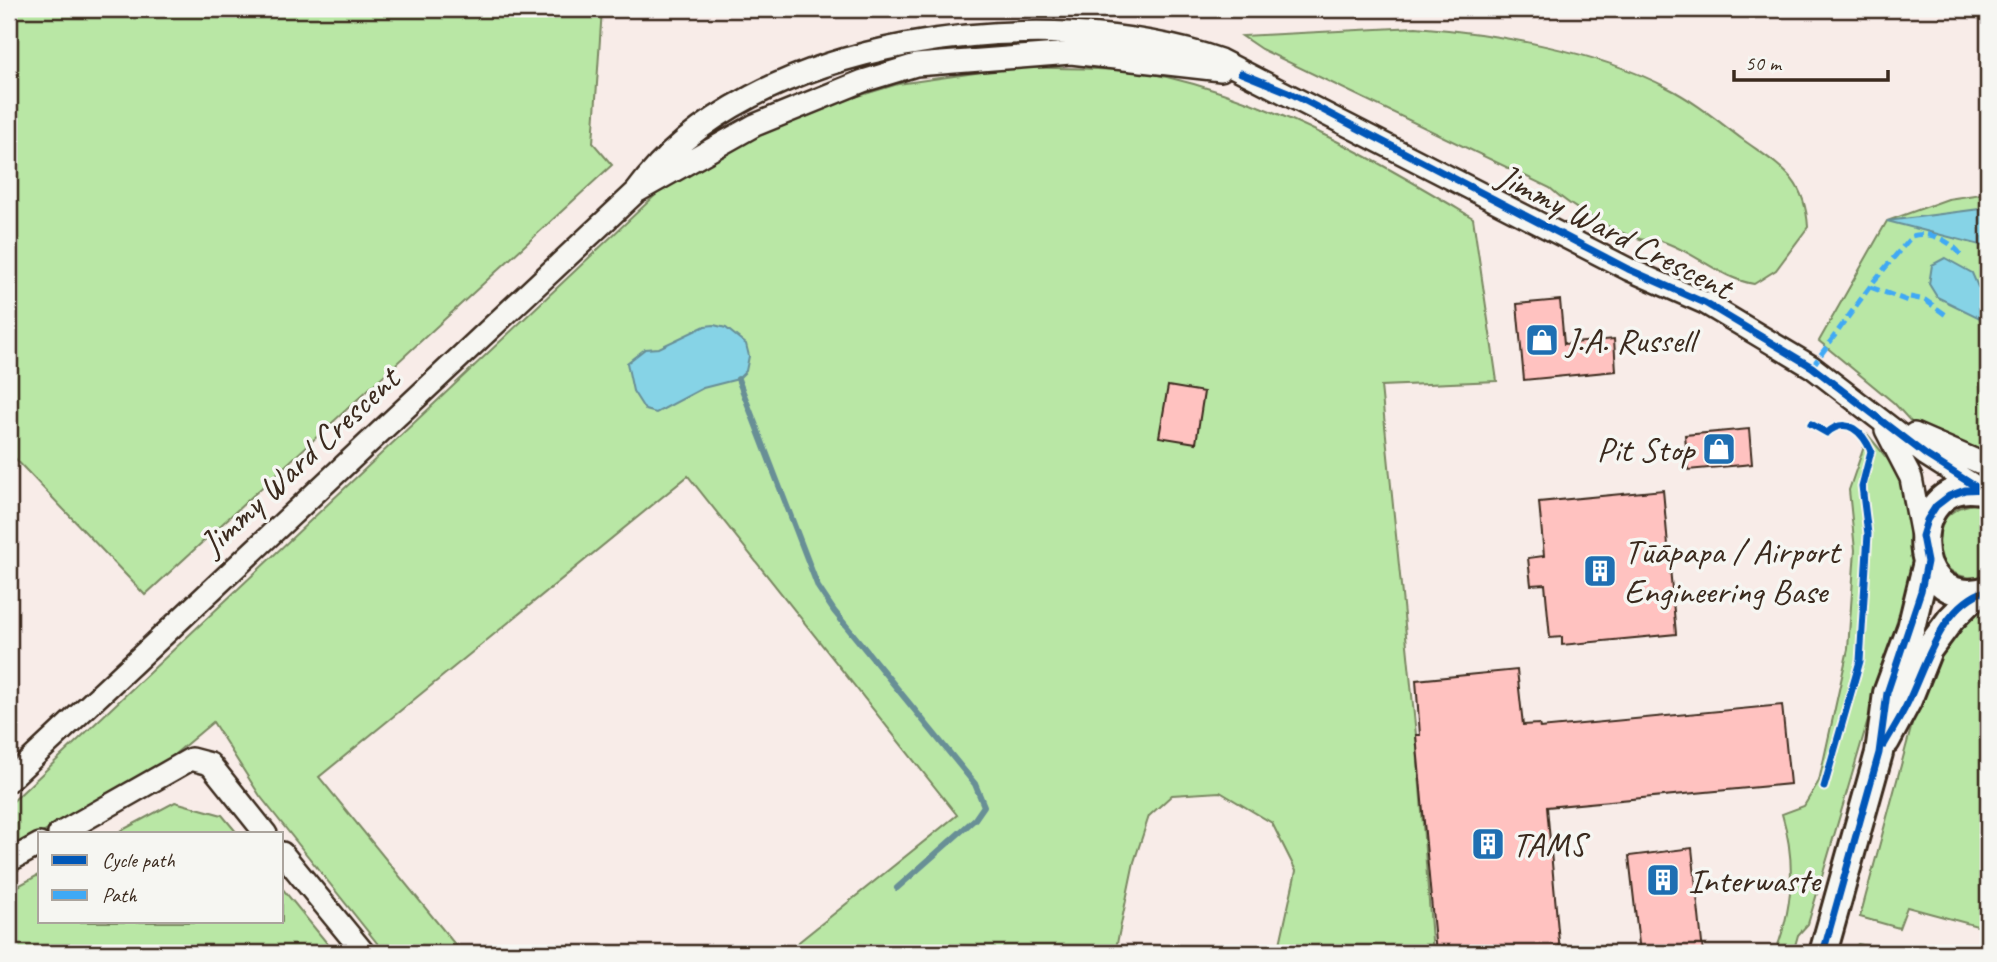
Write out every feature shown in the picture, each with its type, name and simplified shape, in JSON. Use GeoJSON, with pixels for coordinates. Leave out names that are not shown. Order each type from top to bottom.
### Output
{"type":"FeatureCollection","features":[{"type":"Feature","properties":{"kind":"main road"},"geometry":{"type":"LineString","coordinates":[[1823,953],[1879,753],[1887,693],[1910,628],[1925,549],[1927,520],[1936,506],[1949,496],[1986,485]]}},
{"type":"Feature","properties":{"kind":"main road"},"geometry":{"type":"LineString","coordinates":[[1925,549],[1944,583],[1959,591],[1983,591]]}},
{"type":"Feature","properties":{"kind":"main road"},"geometry":{"type":"LineString","coordinates":[[1879,753],[1909,701],[1928,650],[1951,619],[1983,591]]}},
{"type":"Feature","properties":{"kind":"street","name":"Jimmy Ward Crescent"},"geometry":{"type":"LineString","coordinates":[[9,780],[636,192],[653,168],[683,139],[708,119],[751,93],[822,62],[906,41],[1062,27],[1139,37],[1194,50],[1287,92],[1628,269],[1705,303],[1812,367],[1926,455],[1986,485]]}},
{"type":"Feature","properties":{"kind":"street","name":"Jimmy Ward Crescent"},"geometry":{"type":"LineString","coordinates":[[636,192],[755,125],[863,81],[916,65],[1071,53],[1174,62],[1241,73]]}},
{"type":"Feature","properties":{"kind":"street","name":"Jimmy Ward Crescent"},"geometry":{"type":"LineString","coordinates":[[1880,420],[1911,478],[1925,549]]}},
{"type":"Feature","properties":{"kind":"street"},"geometry":{"type":"LineString","coordinates":[[63,832],[191,759],[210,764],[264,832]]}},
{"type":"Feature","properties":{"kind":"street"},"geometry":{"type":"LineString","coordinates":[[9,861],[38,845]]}},
{"type":"Feature","properties":{"kind":"street"},"geometry":{"type":"LineString","coordinates":[[284,855],[364,953]]}},
{"type":"Feature","properties":{"kind":"green space"},"geometry":{"type":"Polygon","coordinates":[[[9,9],[602,9],[593,143],[612,165],[145,595],[9,452],[9,9]]]}},
{"type":"Feature","properties":{"kind":"green space"},"geometry":{"type":"Polygon","coordinates":[[[1416,27],[1478,34],[1545,46],[1610,64],[1668,88],[1706,112],[1788,174],[1802,196],[1808,227],[1776,270],[1754,284],[1741,281],[1673,245],[1658,240],[1640,239],[1604,224],[1570,204],[1550,188],[1261,49],[1242,36],[1416,27]]]}},
{"type":"Feature","properties":{"kind":"green space"},"geometry":{"type":"Polygon","coordinates":[[[1017,67],[1131,71],[1167,77],[1208,88],[1287,118],[1363,155],[1473,218],[1497,381],[1381,386],[1416,735],[1433,953],[1278,953],[1296,871],[1272,823],[1220,792],[1172,795],[1149,816],[1134,862],[1115,953],[785,953],[957,815],[688,476],[319,777],[462,953],[385,953],[260,796],[213,722],[163,764],[44,832],[38,832],[38,835],[9,852],[9,805],[665,186],[789,117],[898,84],[1017,67]]]}},
{"type":"Feature","properties":{"kind":"green space"},"geometry":{"type":"Polygon","coordinates":[[[1988,193],[1988,456],[1913,424],[1894,403],[1819,341],[1887,221],[1948,199],[1988,193]]]}},
{"type":"Feature","properties":{"kind":"green space"},"geometry":{"type":"Polygon","coordinates":[[[1868,435],[1899,473],[1907,496],[1914,572],[1907,605],[1876,693],[1808,924],[1798,935],[1793,953],[1775,953],[1786,919],[1791,884],[1789,849],[1782,814],[1804,806],[1819,781],[1848,649],[1855,550],[1849,490],[1868,435]]]}},
{"type":"Feature","properties":{"kind":"green space"},"geometry":{"type":"Polygon","coordinates":[[[1974,504],[1988,508],[1988,575],[1969,577],[1953,572],[1943,562],[1937,549],[1937,535],[1943,521],[1955,510],[1974,504]]]}},
{"type":"Feature","properties":{"kind":"green space"},"geometry":{"type":"Polygon","coordinates":[[[1988,609],[1988,929],[1907,907],[1899,928],[1860,917],[1924,680],[1941,647],[1957,626],[1977,612],[1988,609]]]}},
{"type":"Feature","properties":{"kind":"green space"},"geometry":{"type":"Polygon","coordinates":[[[175,802],[222,815],[236,832],[119,832],[175,802]]]}},
{"type":"Feature","properties":{"kind":"green space"},"geometry":{"type":"Polygon","coordinates":[[[38,875],[38,923],[284,923],[284,890],[335,953],[9,953],[9,891],[38,875]]]}},
{"type":"Feature","properties":{"kind":"green space"},"geometry":{"type":"Polygon","coordinates":[[[1858,944],[1878,948],[1885,953],[1848,953],[1858,944]]]}},
{"type":"Feature","properties":{"kind":"water"},"geometry":{"type":"Polygon","coordinates":[[[1988,208],[1988,247],[1887,221],[1988,208]]]}},
{"type":"Feature","properties":{"kind":"water"},"geometry":{"type":"Polygon","coordinates":[[[1945,258],[1972,273],[1978,287],[1988,295],[1988,322],[1937,297],[1929,284],[1932,265],[1945,258]]]}},
{"type":"Feature","properties":{"kind":"water"},"geometry":{"type":"Polygon","coordinates":[[[705,326],[726,328],[746,344],[749,356],[746,371],[738,379],[703,388],[656,413],[645,410],[633,391],[627,363],[645,349],[659,348],[705,326]]]}},
{"type":"Feature","properties":{"kind":"building","name":"J.A. Russell"},"geometry":{"type":"Polygon","coordinates":[[[1560,300],[1564,344],[1614,339],[1616,371],[1524,380],[1517,304],[1560,300]]]}},
{"type":"Feature","properties":{"kind":"building"},"geometry":{"type":"Polygon","coordinates":[[[1168,386],[1204,392],[1196,443],[1159,437],[1168,386]]]}},
{"type":"Feature","properties":{"kind":"building","name":"Pit Stop"},"geometry":{"type":"Polygon","coordinates":[[[1749,429],[1752,464],[1688,470],[1685,435],[1749,429]]]}},
{"type":"Feature","properties":{"kind":"building","name":"Tūāpapa / Airport Engineering Base"},"geometry":{"type":"Polygon","coordinates":[[[1663,490],[1676,634],[1562,645],[1562,637],[1550,638],[1545,584],[1531,585],[1528,558],[1544,556],[1539,502],[1663,490]]]}},
{"type":"Feature","properties":{"kind":"building"},"geometry":{"type":"Polygon","coordinates":[[[1517,670],[1523,725],[1539,724],[1540,728],[1782,705],[1790,784],[1547,807],[1560,953],[1436,953],[1416,735],[1420,735],[1416,680],[1517,670]]]}},
{"type":"Feature","properties":{"kind":"building","name":"Interwaste"},"geometry":{"type":"Polygon","coordinates":[[[1692,848],[1703,953],[1640,953],[1629,856],[1692,848]]]}},
{"type":"Feature","properties":{"kind":"waterway"},"geometry":{"type":"LineString","coordinates":[[738,379],[818,587],[834,611],[975,784],[984,806],[975,819],[897,888]]}},
{"type":"Feature","properties":{"kind":"marked path"},"geometry":{"type":"LineString","coordinates":[[1812,367],[1874,281],[1912,236],[1934,236],[1948,242],[1963,258]]}},
{"type":"Feature","properties":{"kind":"marked path"},"geometry":{"type":"LineString","coordinates":[[1870,287],[1908,301],[1910,297],[1925,300],[1946,315]]}},
{"type":"Feature","properties":{"kind":"cycle path"},"geometry":{"type":"LineString","coordinates":[[1241,73],[1288,92],[1628,269],[1705,303],[1812,367],[1926,455],[1981,490]]}},
{"type":"Feature","properties":{"kind":"cycle path"},"geometry":{"type":"LineString","coordinates":[[1811,424],[1827,433],[1841,426],[1854,428],[1871,451],[1862,486],[1868,534],[1860,661],[1824,787]]}},
{"type":"Feature","properties":{"kind":"cycle path"},"geometry":{"type":"LineString","coordinates":[[1823,953],[1879,753],[1887,693],[1921,591],[1927,562],[1922,536],[1927,520],[1936,506],[1949,496],[1965,490],[1985,489]]}},
{"type":"Feature","properties":{"kind":"cycle path"},"geometry":{"type":"LineString","coordinates":[[1884,745],[1947,621],[1972,597],[1988,590]]}},
{"type":"Feature","properties":{"kind":"place","name":"J.A. Russell"},"geometry":{"type":"Point","coordinates":[1542,340]}},
{"type":"Feature","properties":{"kind":"place","name":"Pit Stop"},"geometry":{"type":"Point","coordinates":[1719,449]}},
{"type":"Feature","properties":{"kind":"place","name":"Tūāpapa / Airport Engineering Base"},"geometry":{"type":"Point","coordinates":[1600,571]}},
{"type":"Feature","properties":{"kind":"place","name":"TAMS"},"geometry":{"type":"Point","coordinates":[1488,844]}},
{"type":"Feature","properties":{"kind":"place","name":"Interwaste"},"geometry":{"type":"Point","coordinates":[1663,880]}}]}
